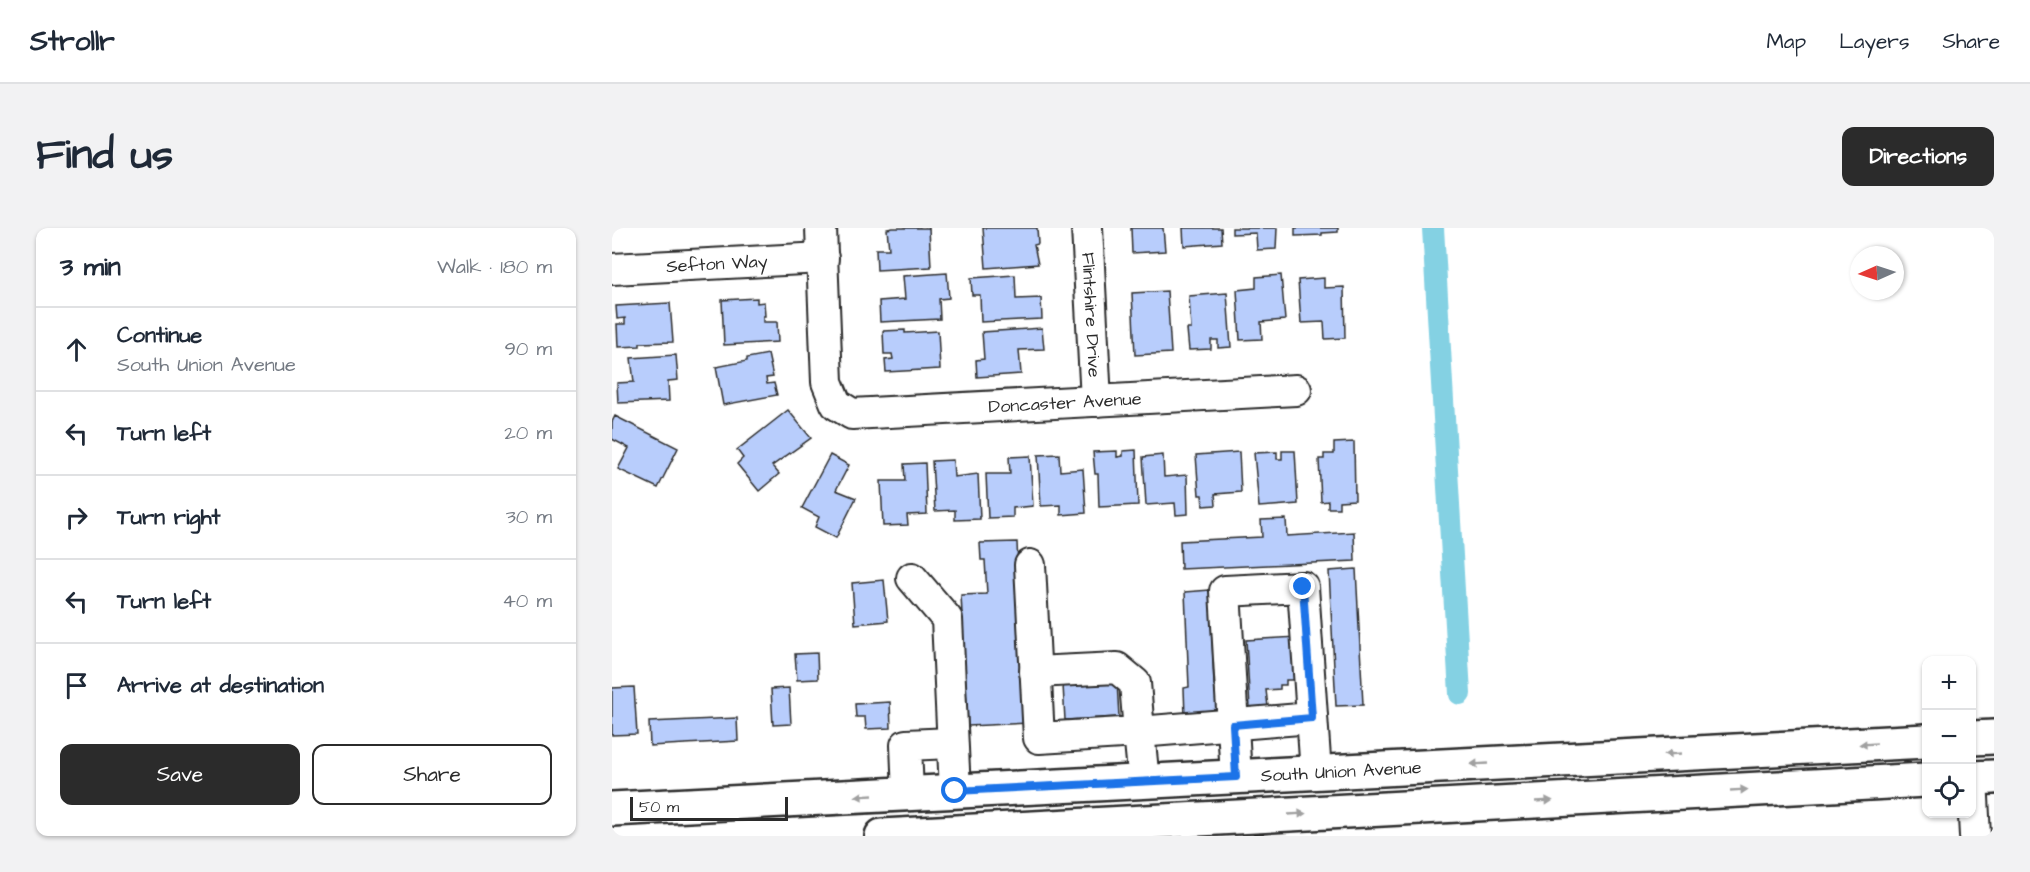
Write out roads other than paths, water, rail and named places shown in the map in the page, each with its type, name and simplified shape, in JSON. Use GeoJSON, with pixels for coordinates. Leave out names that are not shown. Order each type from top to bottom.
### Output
{"type":"FeatureCollection","features":[{"type":"Feature","properties":{"kind":"main road"},"geometry":{"type":"LineString","coordinates":[[1976,738],[1994,737]]}},
{"type":"Feature","properties":{"kind":"main road","name":"South Union Avenue"},"geometry":{"type":"LineString","coordinates":[[612,809],[1922,741]]}},
{"type":"Feature","properties":{"kind":"main road"},"geometry":{"type":"LineString","coordinates":[[882,836],[1254,826],[1922,780]]}},
{"type":"Feature","properties":{"kind":"street"},"geometry":{"type":"LineString","coordinates":[[821,228],[823,258]]}},
{"type":"Feature","properties":{"kind":"street","name":"Flintshire Drive"},"geometry":{"type":"LineString","coordinates":[[1088,228],[1096,401]]}},
{"type":"Feature","properties":{"kind":"street","name":"Sefton Way"},"geometry":{"type":"LineString","coordinates":[[612,269],[823,258]]}},
{"type":"Feature","properties":{"kind":"street","name":"Doncaster Avenue"},"geometry":{"type":"LineString","coordinates":[[823,258],[827,382],[836,404],[852,414],[1296,390]]}},
{"type":"Feature","properties":{"kind":"street"},"geometry":{"type":"LineString","coordinates":[[1030,565],[1039,738],[1312,718]]}},
{"type":"Feature","properties":{"kind":"street"},"geometry":{"type":"LineString","coordinates":[[912,578],[947,619],[955,791]]}},
{"type":"Feature","properties":{"kind":"street"},"geometry":{"type":"LineString","coordinates":[[1236,777],[1225,591],[1303,587],[1316,772]]}},
{"type":"Feature","properties":{"kind":"street"},"geometry":{"type":"LineString","coordinates":[[1035,672],[1117,668],[1135,683],[1144,782]]}},
{"type":"Feature","properties":{"kind":"street"},"geometry":{"type":"LineString","coordinates":[[908,794],[906,745],[952,743]]}},
{"type":"Feature","properties":{"kind":"street"},"geometry":{"type":"LineString","coordinates":[[1975,836],[1979,778]]}},
{"type":"Feature","properties":{"kind":"waterway"},"geometry":{"type":"LineString","coordinates":[[1433,228],[1460,694]]}}]}
